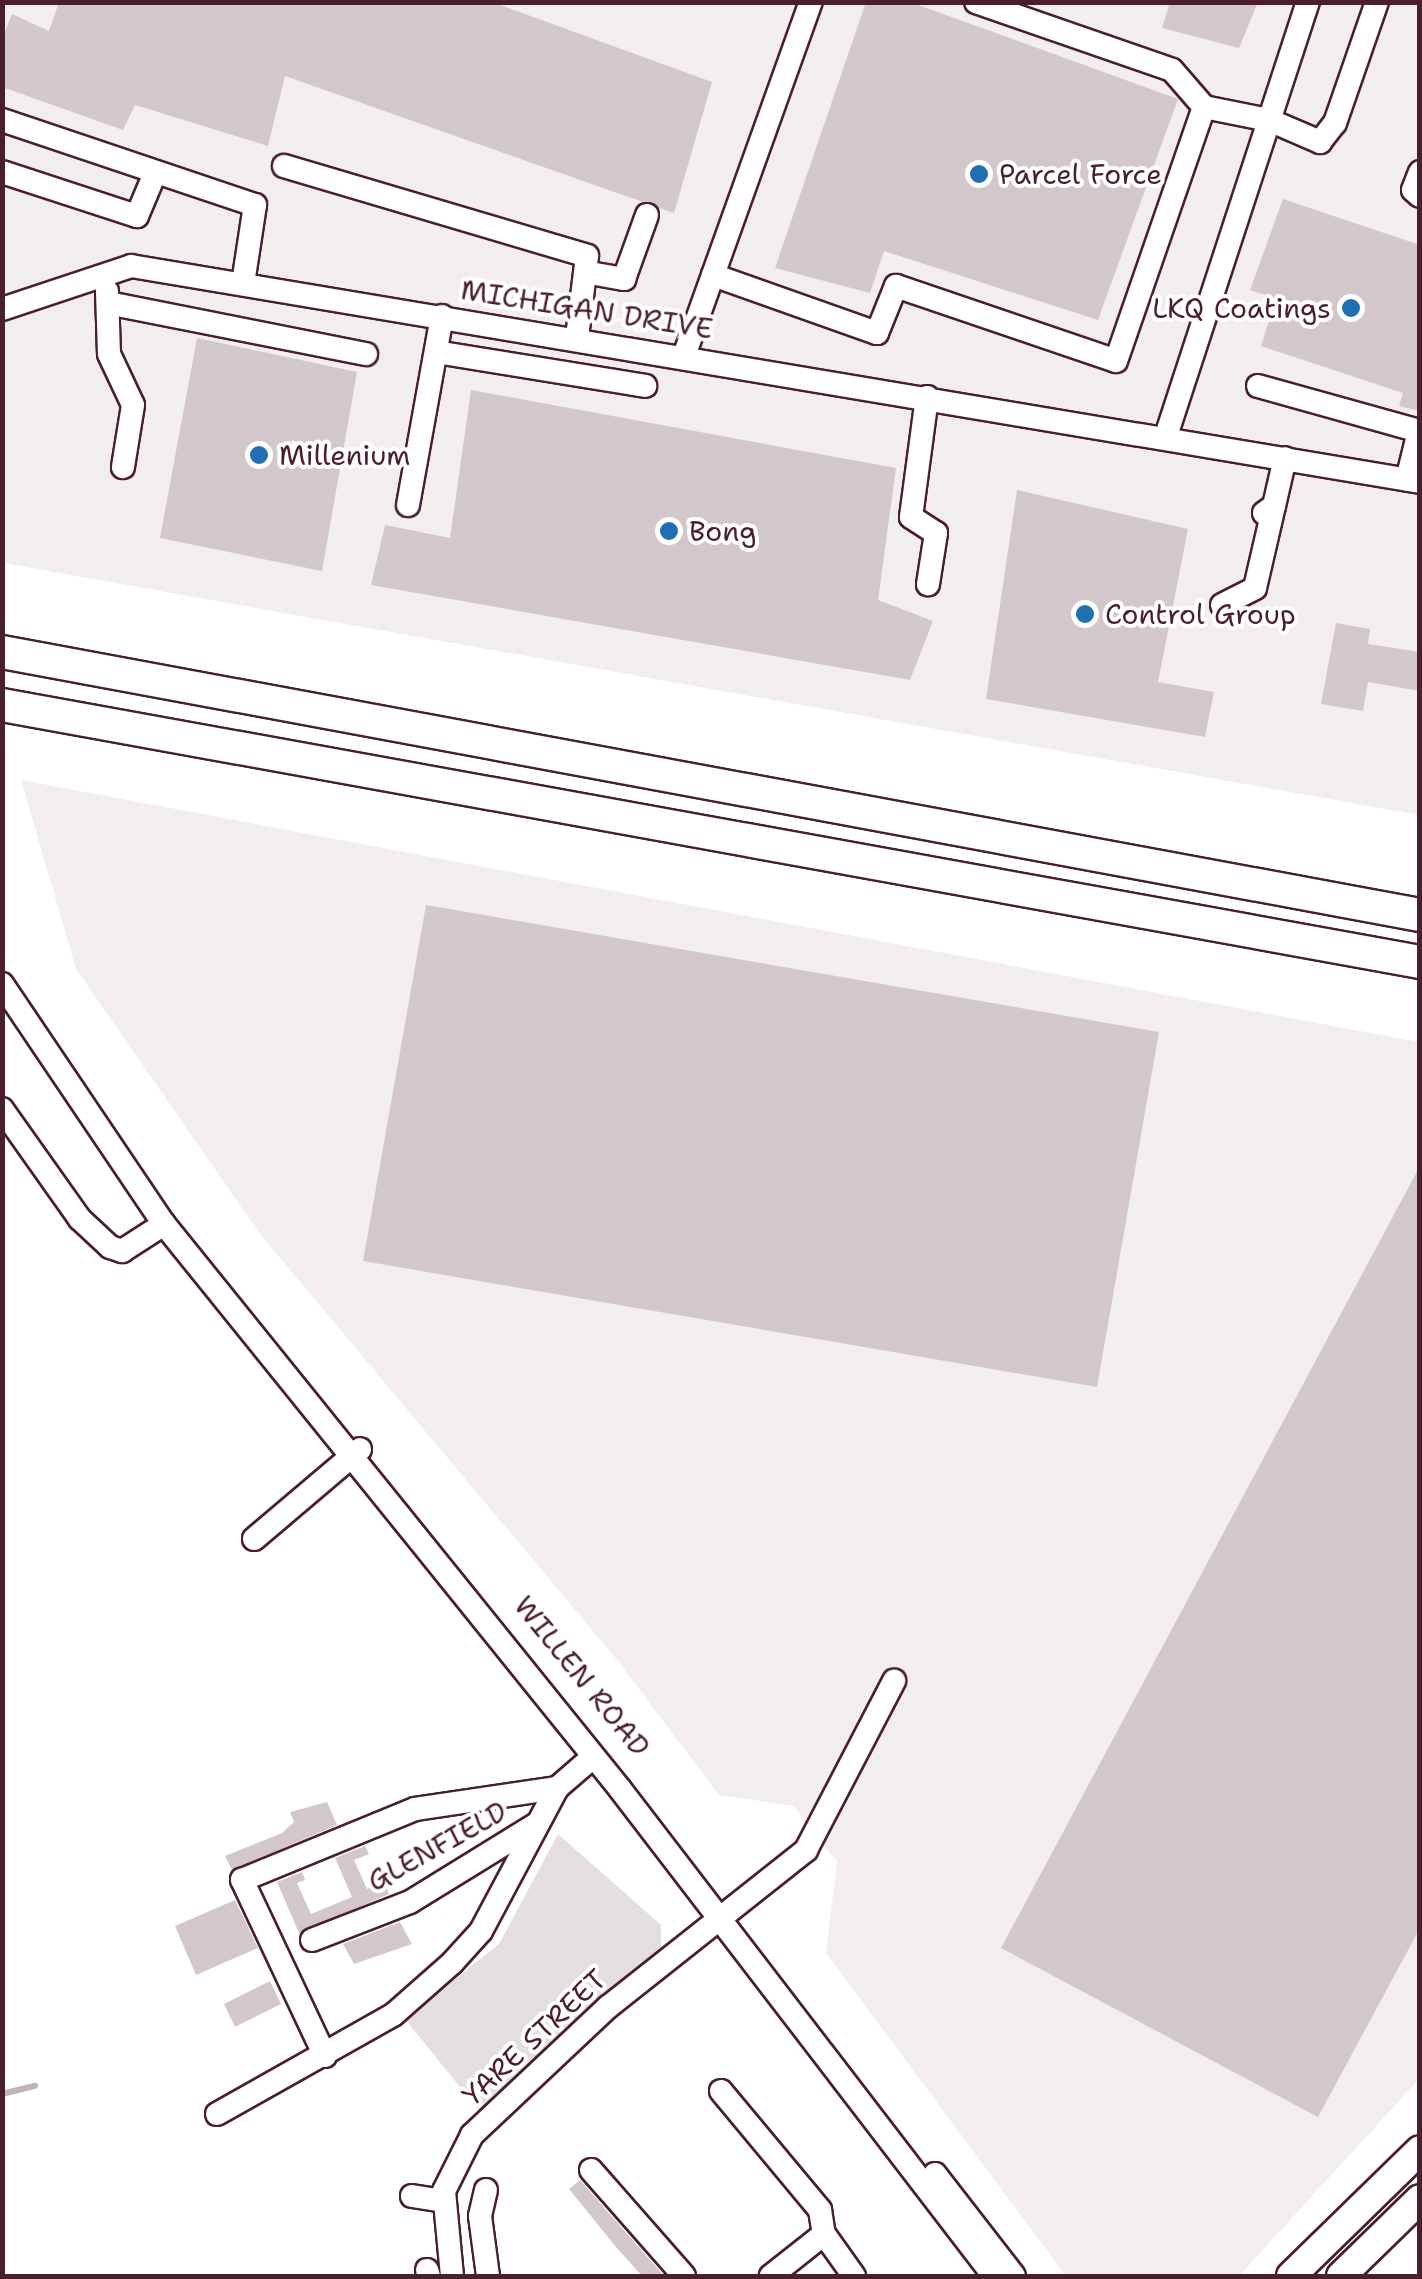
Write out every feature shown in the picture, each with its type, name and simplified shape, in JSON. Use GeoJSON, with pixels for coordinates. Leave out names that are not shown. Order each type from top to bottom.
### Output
{"type":"FeatureCollection","features":[{"type":"Feature","properties":{"kind":"highway"},"geometry":{"type":"LineString","coordinates":[[2,652],[1420,915]]}},
{"type":"Feature","properties":{"kind":"highway"},"geometry":{"type":"LineString","coordinates":[[2,706],[1420,962]]}},
{"type":"Feature","properties":{"kind":"main road"},"geometry":{"type":"LineString","coordinates":[[1291,2276],[1420,2150]]}},
{"type":"Feature","properties":{"kind":"main road"},"geometry":{"type":"LineString","coordinates":[[1340,2276],[1420,2199]]}},
{"type":"Feature","properties":{"kind":"street"},"geometry":{"type":"LineString","coordinates":[[684,356],[811,2]]}},
{"type":"Feature","properties":{"kind":"street"},"geometry":{"type":"LineString","coordinates":[[976,2],[1172,70],[1204,107],[1269,120],[1320,142],[1335,122],[1376,2]]}},
{"type":"Feature","properties":{"kind":"street"},"geometry":{"type":"LineString","coordinates":[[1166,436],[1308,2]]}},
{"type":"Feature","properties":{"kind":"street"},"geometry":{"type":"LineString","coordinates":[[713,275],[877,333],[896,286],[1116,361],[1204,107]]}},
{"type":"Feature","properties":{"kind":"street"},"geometry":{"type":"LineString","coordinates":[[2,120],[255,205],[243,282]]}},
{"type":"Feature","properties":{"kind":"street"},"geometry":{"type":"LineString","coordinates":[[284,166],[587,256],[590,274],[578,338]]}},
{"type":"Feature","properties":{"kind":"street"},"geometry":{"type":"LineString","coordinates":[[2,172],[137,216],[155,174]]}},
{"type":"Feature","properties":{"kind":"street"},"geometry":{"type":"LineString","coordinates":[[1420,172],[1420,196]]}},
{"type":"Feature","properties":{"kind":"street"},"geometry":{"type":"LineString","coordinates":[[590,274],[624,279],[647,215]]}},
{"type":"Feature","properties":{"kind":"street","name":"MICHIGAN DRIVE"},"geometry":{"type":"LineString","coordinates":[[2,309],[131,266],[1166,436],[1413,481]]}},
{"type":"Feature","properties":{"kind":"street"},"geometry":{"type":"LineString","coordinates":[[104,273],[109,354],[132,405],[123,467]]}},
{"type":"Feature","properties":{"kind":"street"},"geometry":{"type":"LineString","coordinates":[[108,303],[366,354]]}},
{"type":"Feature","properties":{"kind":"street"},"geometry":{"type":"LineString","coordinates":[[408,504],[442,316]]}},
{"type":"Feature","properties":{"kind":"street"},"geometry":{"type":"LineString","coordinates":[[436,352],[645,386]]}},
{"type":"Feature","properties":{"kind":"street"},"geometry":{"type":"LineString","coordinates":[[1258,386],[1419,430],[1413,481]]}},
{"type":"Feature","properties":{"kind":"street"},"geometry":{"type":"LineString","coordinates":[[926,396],[911,517],[936,534],[928,584]]}},
{"type":"Feature","properties":{"kind":"street"},"geometry":{"type":"LineString","coordinates":[[1222,605],[1255,588],[1267,510],[1285,458]]}},
{"type":"Feature","properties":{"kind":"street","name":"WILLEN ROAD"},"geometry":{"type":"LineString","coordinates":[[2,984],[91,1122],[164,1224],[354,1453],[1014,2276]]}},
{"type":"Feature","properties":{"kind":"street"},"geometry":{"type":"LineString","coordinates":[[2,1109],[80,1220],[110,1247],[122,1251],[164,1224]]}},
{"type":"Feature","properties":{"kind":"street","name":"WILLEN ROAD"},"geometry":{"type":"LineString","coordinates":[[91,1122],[593,1757],[725,1914],[987,2271]]}},
{"type":"Feature","properties":{"kind":"street"},"geometry":{"type":"LineString","coordinates":[[254,1539],[354,1453]]}},
{"type":"Feature","properties":{"kind":"street","name":"YARE STREET"},"geometry":{"type":"LineString","coordinates":[[452,2276],[444,2233],[444,2201],[472,2135],[608,2007],[806,1850],[894,1681]]}},
{"type":"Feature","properties":{"kind":"street"},"geometry":{"type":"LineString","coordinates":[[218,2114],[392,2015],[471,1942],[557,1788],[593,1757]]}},
{"type":"Feature","properties":{"kind":"street"},"geometry":{"type":"LineString","coordinates":[[325,2056],[242,1880],[415,1809],[557,1788]]}},
{"type":"Feature","properties":{"kind":"street","name":"GLENFIELD"},"geometry":{"type":"LineString","coordinates":[[312,1940],[410,1902],[536,1824]]}},
{"type":"Feature","properties":{"kind":"street"},"geometry":{"type":"LineString","coordinates":[[721,2091],[806,2185],[824,2234],[854,2276]]}},
{"type":"Feature","properties":{"kind":"street"},"geometry":{"type":"LineString","coordinates":[[591,2170],[684,2276]]}},
{"type":"Feature","properties":{"kind":"street"},"geometry":{"type":"LineString","coordinates":[[486,2190],[481,2234],[488,2276]]}},
{"type":"Feature","properties":{"kind":"street"},"geometry":{"type":"LineString","coordinates":[[412,2196],[444,2201]]}},
{"type":"Feature","properties":{"kind":"street"},"geometry":{"type":"LineString","coordinates":[[444,2233],[481,2234]]}},
{"type":"Feature","properties":{"kind":"street"},"geometry":{"type":"LineString","coordinates":[[771,2276],[824,2234]]}},
{"type":"Feature","properties":{"kind":"shaded area"},"geometry":{"type":"Polygon","coordinates":[[[2,3],[1419,3],[1419,815],[3,563],[2,3]]]}},
{"type":"Feature","properties":{"kind":"shaded area"},"geometry":{"type":"Polygon","coordinates":[[[21,780],[1419,1042],[1419,2079],[1239,2276],[1066,2276],[826,1953],[837,1862],[794,1806],[719,1795],[618,1661],[260,1234],[76,969],[21,780]]]}},
{"type":"Feature","properties":{"kind":"shaded area"},"geometry":{"type":"Polygon","coordinates":[[[558,1834],[661,1925],[661,1954],[481,2113],[405,2019],[499,1944],[558,1834]]]}},
{"type":"Feature","properties":{"kind":"building"},"geometry":{"type":"Polygon","coordinates":[[[59,2],[492,2],[712,82],[674,213],[285,76],[268,146],[135,105],[123,130],[2,87],[2,39],[12,14],[49,31],[59,2]]]}},
{"type":"Feature","properties":{"kind":"building","name":"Parcel Force"},"geometry":{"type":"Polygon","coordinates":[[[866,2],[910,2],[1178,99],[1098,320],[884,251],[870,293],[775,268],[866,2]]]}},
{"type":"Feature","properties":{"kind":"building"},"geometry":{"type":"Polygon","coordinates":[[[1170,2],[1258,2],[1239,48],[1162,28],[1170,2]]]}},
{"type":"Feature","properties":{"kind":"building","name":"LKQ Coatings"},"geometry":{"type":"Polygon","coordinates":[[[1283,199],[1420,245],[1420,411],[1399,406],[1403,393],[1261,346],[1276,299],[1250,290],[1283,199]]]}},
{"type":"Feature","properties":{"kind":"building","name":"Millenium"},"geometry":{"type":"Polygon","coordinates":[[[197,338],[357,372],[322,571],[160,538],[197,338]]]}},
{"type":"Feature","properties":{"kind":"building","name":"Bong"},"geometry":{"type":"Polygon","coordinates":[[[471,390],[896,468],[878,600],[933,621],[910,680],[371,585],[385,525],[450,538],[471,390]]]}},
{"type":"Feature","properties":{"kind":"building","name":"Control Group"},"geometry":{"type":"Polygon","coordinates":[[[1017,490],[1188,529],[1158,682],[1214,692],[1205,737],[986,699],[1017,490]]]}},
{"type":"Feature","properties":{"kind":"building"},"geometry":{"type":"Polygon","coordinates":[[[1336,623],[1370,629],[1368,644],[1420,652],[1420,691],[1368,682],[1363,711],[1321,704],[1336,623]]]}},
{"type":"Feature","properties":{"kind":"building"},"geometry":{"type":"Polygon","coordinates":[[[426,905],[1159,1032],[1097,1387],[363,1261],[426,905]]]}},
{"type":"Feature","properties":{"kind":"building"},"geometry":{"type":"Polygon","coordinates":[[[1420,1166],[1420,1928],[1318,2117],[1001,1948],[1420,1166]]]}},
{"type":"Feature","properties":{"kind":"building"},"geometry":{"type":"Polygon","coordinates":[[[327,1802],[337,1825],[232,1870],[225,1856],[282,1833],[294,1822],[290,1812],[327,1802]]]}},
{"type":"Feature","properties":{"kind":"building"},"geometry":{"type":"Polygon","coordinates":[[[365,1846],[369,1854],[354,1860],[367,1889],[384,1882],[389,1894],[299,1933],[277,1882],[302,1872],[305,1880],[297,1883],[311,1914],[352,1897],[335,1858],[365,1846]]]}},
{"type":"Feature","properties":{"kind":"building"},"geometry":{"type":"Polygon","coordinates":[[[235,1900],[258,1948],[196,1975],[175,1926],[235,1900]]]}},
{"type":"Feature","properties":{"kind":"building"},"geometry":{"type":"Polygon","coordinates":[[[400,1922],[412,1944],[354,1964],[343,1944],[400,1922]]]}},
{"type":"Feature","properties":{"kind":"building"},"geometry":{"type":"Polygon","coordinates":[[[270,1981],[281,2004],[235,2027],[224,2004],[270,1981]]]}},
{"type":"Feature","properties":{"kind":"building"},"geometry":{"type":"Polygon","coordinates":[[[580,2180],[664,2276],[642,2276],[616,2247],[569,2189],[580,2180]]]}},
{"type":"Feature","properties":{"kind":"waterway"},"geometry":{"type":"LineString","coordinates":[[2,2094],[35,2086]]}},
{"type":"Feature","properties":{"kind":"place","name":"Parcel Force"},"geometry":{"type":"Point","coordinates":[979,174]}},
{"type":"Feature","properties":{"kind":"place","name":"LKQ Coatings"},"geometry":{"type":"Point","coordinates":[1351,308]}},
{"type":"Feature","properties":{"kind":"place","name":"Millenium"},"geometry":{"type":"Point","coordinates":[259,455]}},
{"type":"Feature","properties":{"kind":"place","name":"Bong"},"geometry":{"type":"Point","coordinates":[669,531]}},
{"type":"Feature","properties":{"kind":"place","name":"Control Group"},"geometry":{"type":"Point","coordinates":[1085,614]}}]}
